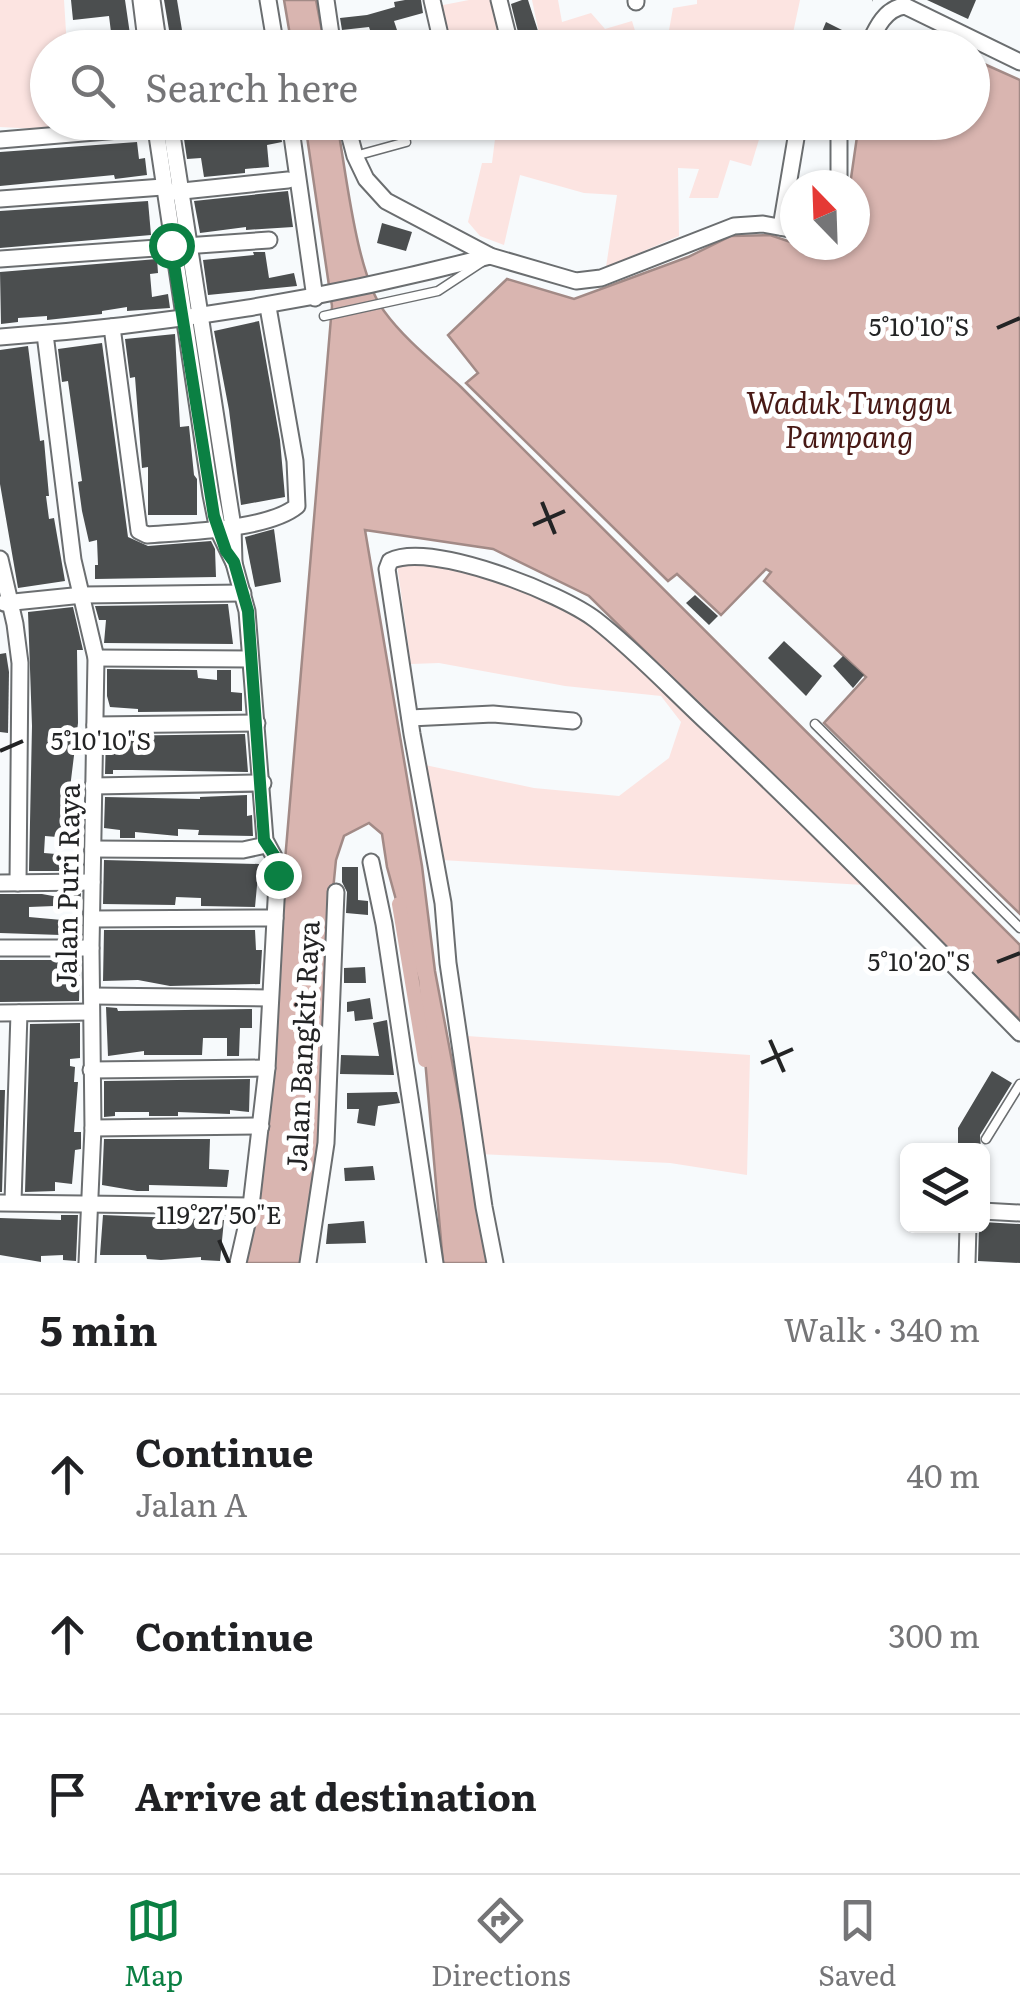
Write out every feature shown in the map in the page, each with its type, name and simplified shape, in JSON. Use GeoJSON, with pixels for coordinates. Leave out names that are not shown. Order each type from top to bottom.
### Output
{"type":"FeatureCollection","features":[{"type":"Feature","properties":{"kind":"street"},"geometry":{"type":"LineString","coordinates":[[141,0],[145,30]]}},
{"type":"Feature","properties":{"kind":"street"},"geometry":{"type":"LineString","coordinates":[[152,0],[157,30]]}},
{"type":"Feature","properties":{"kind":"street"},"geometry":{"type":"LineString","coordinates":[[268,0],[273,30]]}},
{"type":"Feature","properties":{"kind":"street"},"geometry":{"type":"LineString","coordinates":[[326,0],[330,30]]}},
{"type":"Feature","properties":{"kind":"street"},"geometry":{"type":"LineString","coordinates":[[432,0],[439,30]]}},
{"type":"Feature","properties":{"kind":"street"},"geometry":{"type":"LineString","coordinates":[[499,0],[506,30]]}},
{"type":"Feature","properties":{"kind":"street"},"geometry":{"type":"LineString","coordinates":[[873,0],[888,13]]}},
{"type":"Feature","properties":{"kind":"street"},"geometry":{"type":"LineString","coordinates":[[877,30],[888,13],[898,6],[955,30]]}},
{"type":"Feature","properties":{"kind":"street"},"geometry":{"type":"LineString","coordinates":[[990,47],[1020,62]]}},
{"type":"Feature","properties":{"kind":"street"},"geometry":{"type":"LineString","coordinates":[[0,140],[30,137]]}},
{"type":"Feature","properties":{"kind":"street"},"geometry":{"type":"LineString","coordinates":[[163,140],[171,245],[186,340],[225,528],[248,611],[266,845],[278,864],[262,1126],[238,1263]]}},
{"type":"Feature","properties":{"kind":"street"},"geometry":{"type":"LineString","coordinates":[[293,140],[317,297]]}},
{"type":"Feature","properties":{"kind":"street"},"geometry":{"type":"LineString","coordinates":[[351,140],[366,180],[386,201],[490,256],[576,281],[589,281],[734,226],[746,223],[780,227]]}},
{"type":"Feature","properties":{"kind":"street"},"geometry":{"type":"LineString","coordinates":[[793,170],[796,140]]}},
{"type":"Feature","properties":{"kind":"street"},"geometry":{"type":"LineString","coordinates":[[839,170],[840,140]]}},
{"type":"Feature","properties":{"kind":"street"},"geometry":{"type":"LineString","coordinates":[[0,198],[288,180]]}},
{"type":"Feature","properties":{"kind":"street"},"geometry":{"type":"LineString","coordinates":[[168,190],[190,246],[202,316],[225,528]]}},
{"type":"Feature","properties":{"kind":"street"},"geometry":{"type":"LineString","coordinates":[[0,259],[269,240]]}},
{"type":"Feature","properties":{"kind":"street"},"geometry":{"type":"LineString","coordinates":[[0,337],[268,307],[378,285],[490,256]]}},
{"type":"Feature","properties":{"kind":"street"},"geometry":{"type":"LineString","coordinates":[[112,327],[138,531],[147,535],[225,528],[290,512],[299,498],[268,307]]}},
{"type":"Feature","properties":{"kind":"street","name":"Jalan Puri Raya"},"geometry":{"type":"LineString","coordinates":[[44,334],[73,560],[96,658],[91,948],[93,1128],[87,1263]]}},
{"type":"Feature","properties":{"kind":"street"},"geometry":{"type":"LineString","coordinates":[[186,340],[194,335],[204,336]]}},
{"type":"Feature","properties":{"kind":"street"},"geometry":{"type":"LineString","coordinates":[[495,1263],[448,963],[443,903],[387,569],[390,561],[410,556],[474,566],[533,586],[594,618],[802,812],[1020,1032]]}},
{"type":"Feature","properties":{"kind":"street"},"geometry":{"type":"LineString","coordinates":[[0,559],[5,602],[20,663],[18,882]]}},
{"type":"Feature","properties":{"kind":"street"},"geometry":{"type":"LineString","coordinates":[[5,602],[83,595],[243,594]]}},
{"type":"Feature","properties":{"kind":"street"},"geometry":{"type":"LineString","coordinates":[[96,658],[250,659]]}},
{"type":"Feature","properties":{"kind":"street"},"geometry":{"type":"LineString","coordinates":[[410,718],[493,714],[574,721]]}},
{"type":"Feature","properties":{"kind":"street"},"geometry":{"type":"LineString","coordinates":[[95,724],[258,723]]}},
{"type":"Feature","properties":{"kind":"street"},"geometry":{"type":"LineString","coordinates":[[94,786],[262,783]]}},
{"type":"Feature","properties":{"kind":"street"},"geometry":{"type":"LineString","coordinates":[[0,814],[19,814]]}},
{"type":"Feature","properties":{"kind":"street"},"geometry":{"type":"LineString","coordinates":[[93,849],[243,850],[266,845]]}},
{"type":"Feature","properties":{"kind":"street"},"geometry":{"type":"LineString","coordinates":[[371,862],[390,961],[435,1263]]}},
{"type":"Feature","properties":{"kind":"street"},"geometry":{"type":"LineString","coordinates":[[0,883],[92,882]]}},
{"type":"Feature","properties":{"kind":"street","name":"Jalan Bangkit Raya"},"geometry":{"type":"LineString","coordinates":[[308,1263],[326,1143],[336,892]]}},
{"type":"Feature","properties":{"kind":"street"},"geometry":{"type":"LineString","coordinates":[[92,919],[275,918]]}},
{"type":"Feature","properties":{"kind":"street"},"geometry":{"type":"LineString","coordinates":[[0,948],[91,948]]}},
{"type":"Feature","properties":{"kind":"street"},"geometry":{"type":"LineString","coordinates":[[0,1013],[91,1004],[269,998]]}},
{"type":"Feature","properties":{"kind":"street"},"geometry":{"type":"LineString","coordinates":[[19,1013],[6,1203],[251,1206]]}},
{"type":"Feature","properties":{"kind":"street"},"geometry":{"type":"LineString","coordinates":[[91,1070],[267,1068]]}},
{"type":"Feature","properties":{"kind":"street"},"geometry":{"type":"LineString","coordinates":[[93,1128],[262,1126]]}},
{"type":"Feature","properties":{"kind":"street"},"geometry":{"type":"LineString","coordinates":[[990,1211],[1020,1213]]}},
{"type":"Feature","properties":{"kind":"street"},"geometry":{"type":"LineString","coordinates":[[967,1263],[968,1233]]}},
{"type":"Feature","properties":{"kind":"lane"},"geometry":{"type":"LineString","coordinates":[[355,156],[406,142]]}},
{"type":"Feature","properties":{"kind":"lane"},"geometry":{"type":"LineString","coordinates":[[324,316],[438,291],[490,256]]}},
{"type":"Feature","properties":{"kind":"lane"},"geometry":{"type":"LineString","coordinates":[[815,724],[1020,928]]}},
{"type":"Feature","properties":{"kind":"lane"},"geometry":{"type":"LineString","coordinates":[[986,1139],[1020,1084]]}},
{"type":"Feature","properties":{"kind":"shaded area"},"geometry":{"type":"Polygon","coordinates":[[[0,0],[64,0],[66,30],[30,30],[30,129],[0,127],[0,0]]]}},
{"type":"Feature","properties":{"kind":"shaded area"},"geometry":{"type":"Polygon","coordinates":[[[492,0],[500,30],[443,30],[438,6],[492,0]]]}},
{"type":"Feature","properties":{"kind":"shaded area"},"geometry":{"type":"Polygon","coordinates":[[[532,0],[558,0],[562,22],[591,13],[605,29],[632,21],[635,30],[538,30],[532,0]]]}},
{"type":"Feature","properties":{"kind":"shaded area"},"geometry":{"type":"Polygon","coordinates":[[[697,0],[800,0],[794,30],[669,30],[673,8],[697,4],[697,0]]]}},
{"type":"Feature","properties":{"kind":"shaded area"},"geometry":{"type":"Polygon","coordinates":[[[495,140],[759,140],[751,166],[730,160],[718,198],[689,198],[699,169],[678,168],[679,236],[606,267],[617,195],[584,193],[520,175],[504,245],[480,236],[468,222],[482,163],[492,163],[495,140]]]}},
{"type":"Feature","properties":{"kind":"shaded area"},"geometry":{"type":"Polygon","coordinates":[[[413,557],[539,592],[603,633],[864,885],[441,860],[425,765],[534,788],[619,796],[669,758],[681,722],[661,696],[565,686],[439,663],[411,664],[397,564],[413,557]]]}},
{"type":"Feature","properties":{"kind":"shaded area"},"geometry":{"type":"Polygon","coordinates":[[[467,1036],[750,1055],[747,1175],[670,1163],[479,1154],[467,1036]]]}},
{"type":"Feature","properties":{"kind":"water"},"geometry":{"type":"Polygon","coordinates":[[[284,0],[316,0],[322,30],[289,30],[284,0]]]}},
{"type":"Feature","properties":{"kind":"water","name":"Waduk Tunggu Pampang"},"geometry":{"type":"Polygon","coordinates":[[[990,67],[1020,80],[1020,914],[824,723],[866,677],[764,581],[771,572],[766,569],[721,615],[677,574],[668,581],[466,383],[478,373],[448,335],[507,279],[574,299],[688,257],[731,236],[780,238],[780,260],[870,260],[870,170],[852,170],[857,140],[990,140],[990,67]]]}},
{"type":"Feature","properties":{"kind":"water"},"geometry":{"type":"Polygon","coordinates":[[[308,140],[340,140],[366,273],[392,322],[1020,945],[1020,1020],[589,596],[493,549],[365,530],[422,866],[435,971],[490,1263],[443,1263],[418,980],[387,867],[382,834],[369,823],[344,836],[336,860],[326,961],[322,1192],[305,1263],[241,1263],[277,955],[332,306],[308,140]]]}},
{"type":"Feature","properties":{"kind":"building"},"geometry":{"type":"Polygon","coordinates":[[[71,0],[125,0],[129,30],[111,30],[109,16],[73,20],[71,0]]]}},
{"type":"Feature","properties":{"kind":"building"},"geometry":{"type":"Polygon","coordinates":[[[164,0],[177,0],[182,30],[169,30],[164,0]]]}},
{"type":"Feature","properties":{"kind":"building"},"geometry":{"type":"Polygon","coordinates":[[[421,0],[423,13],[394,21],[397,30],[342,30],[340,18],[395,7],[394,2],[421,0]]]}},
{"type":"Feature","properties":{"kind":"building"},"geometry":{"type":"Polygon","coordinates":[[[528,0],[538,30],[518,30],[511,4],[528,0]]]}},
{"type":"Feature","properties":{"kind":"building"},"geometry":{"type":"Polygon","coordinates":[[[927,0],[976,0],[968,19],[927,0]]]}},
{"type":"Feature","properties":{"kind":"building"},"geometry":{"type":"Polygon","coordinates":[[[826,22],[842,30],[823,30],[826,22]]]}},
{"type":"Feature","properties":{"kind":"building"},"geometry":{"type":"Polygon","coordinates":[[[184,140],[282,140],[267,145],[269,167],[245,169],[245,173],[204,177],[201,158],[187,159],[184,140]]]}},
{"type":"Feature","properties":{"kind":"building"},"geometry":{"type":"Polygon","coordinates":[[[137,142],[139,159],[145,158],[147,175],[0,186],[0,152],[137,142]]]}},
{"type":"Feature","properties":{"kind":"building"},"geometry":{"type":"Polygon","coordinates":[[[288,191],[293,227],[246,227],[200,233],[194,201],[288,191]]]}},
{"type":"Feature","properties":{"kind":"building"},"geometry":{"type":"Polygon","coordinates":[[[148,201],[151,235],[0,248],[0,211],[148,201]]]}},
{"type":"Feature","properties":{"kind":"building"},"geometry":{"type":"Polygon","coordinates":[[[382,223],[412,232],[406,251],[377,243],[382,223]]]}},
{"type":"Feature","properties":{"kind":"building"},"geometry":{"type":"Polygon","coordinates":[[[253,252],[265,252],[269,278],[294,273],[297,286],[208,295],[203,260],[254,255],[253,252]]]}},
{"type":"Feature","properties":{"kind":"building"},"geometry":{"type":"Polygon","coordinates":[[[157,259],[158,273],[150,274],[152,297],[168,294],[170,308],[127,311],[127,307],[47,320],[47,316],[18,318],[18,322],[1,324],[0,272],[157,259]]]}},
{"type":"Feature","properties":{"kind":"building"},"geometry":{"type":"Polygon","coordinates":[[[259,321],[280,440],[285,497],[241,505],[214,331],[259,321]]]}},
{"type":"Feature","properties":{"kind":"building"},"geometry":{"type":"Polygon","coordinates":[[[175,334],[180,427],[189,426],[197,479],[197,515],[148,515],[148,467],[142,468],[135,377],[130,378],[125,339],[175,334]]]}},
{"type":"Feature","properties":{"kind":"building"},"geometry":{"type":"Polygon","coordinates":[[[102,343],[128,537],[148,546],[211,541],[216,577],[95,579],[97,540],[89,542],[82,511],[78,482],[82,481],[68,381],[62,382],[58,349],[102,343]]]}},
{"type":"Feature","properties":{"kind":"building"},"geometry":{"type":"Polygon","coordinates":[[[28,346],[40,441],[44,440],[49,519],[54,518],[65,581],[18,588],[0,484],[0,350],[28,346]]]}},
{"type":"Feature","properties":{"kind":"building"},"geometry":{"type":"Polygon","coordinates":[[[274,529],[281,582],[255,587],[245,537],[274,529]]]}},
{"type":"Feature","properties":{"kind":"building"},"geometry":{"type":"Polygon","coordinates":[[[695,595],[718,616],[709,625],[686,603],[695,595]]]}},
{"type":"Feature","properties":{"kind":"building"},"geometry":{"type":"Polygon","coordinates":[[[228,604],[233,644],[104,643],[106,620],[99,620],[95,606],[228,604]]]}},
{"type":"Feature","properties":{"kind":"building"},"geometry":{"type":"Polygon","coordinates":[[[73,607],[83,650],[77,650],[78,723],[70,788],[81,788],[80,798],[76,798],[69,838],[45,836],[44,853],[80,856],[79,871],[29,871],[32,726],[28,612],[73,607]]]}},
{"type":"Feature","properties":{"kind":"building"},"geometry":{"type":"Polygon","coordinates":[[[784,641],[822,676],[806,696],[768,658],[784,641]]]}},
{"type":"Feature","properties":{"kind":"building"},"geometry":{"type":"Polygon","coordinates":[[[6,653],[8,733],[0,732],[0,654],[6,653]]]}},
{"type":"Feature","properties":{"kind":"building"},"geometry":{"type":"Polygon","coordinates":[[[843,656],[864,675],[853,688],[833,666],[843,656]]]}},
{"type":"Feature","properties":{"kind":"building"},"geometry":{"type":"Polygon","coordinates":[[[107,669],[197,670],[198,678],[217,680],[217,670],[231,670],[231,692],[242,693],[242,711],[138,712],[110,707],[107,669]]]}},
{"type":"Feature","properties":{"kind":"building"},"geometry":{"type":"Polygon","coordinates":[[[245,734],[248,772],[113,770],[113,774],[105,774],[106,736],[245,734]]]}},
{"type":"Feature","properties":{"kind":"building"},"geometry":{"type":"Polygon","coordinates":[[[247,795],[247,816],[252,815],[253,836],[198,835],[199,830],[178,829],[178,836],[135,832],[135,838],[120,838],[120,830],[104,828],[105,797],[200,799],[247,795]]]}},
{"type":"Feature","properties":{"kind":"building"},"geometry":{"type":"Polygon","coordinates":[[[104,860],[259,864],[255,907],[201,906],[201,898],[176,897],[175,905],[103,904],[104,860]]]}},
{"type":"Feature","properties":{"kind":"building"},"geometry":{"type":"Polygon","coordinates":[[[342,867],[358,867],[358,900],[368,901],[368,915],[346,913],[342,867]]]}},
{"type":"Feature","properties":{"kind":"building"},"geometry":{"type":"Polygon","coordinates":[[[81,893],[80,905],[29,907],[29,917],[62,920],[61,935],[0,933],[0,894],[64,898],[64,894],[81,893]]]}},
{"type":"Feature","properties":{"kind":"building"},"geometry":{"type":"Polygon","coordinates":[[[104,930],[255,930],[256,950],[262,950],[260,984],[170,986],[138,980],[103,981],[104,930]]]}},
{"type":"Feature","properties":{"kind":"building"},"geometry":{"type":"Polygon","coordinates":[[[0,960],[80,960],[79,1001],[0,1002],[0,960]]]}},
{"type":"Feature","properties":{"kind":"building"},"geometry":{"type":"Polygon","coordinates":[[[365,967],[366,983],[344,983],[344,968],[365,967]]]}},
{"type":"Feature","properties":{"kind":"building"},"geometry":{"type":"Polygon","coordinates":[[[370,998],[373,1019],[355,1021],[354,1011],[347,1012],[347,1002],[370,998]]]}},
{"type":"Feature","properties":{"kind":"building"},"geometry":{"type":"Polygon","coordinates":[[[106,1007],[118,1011],[252,1009],[252,1028],[240,1028],[239,1056],[227,1056],[227,1038],[203,1038],[202,1055],[144,1055],[144,1051],[108,1056],[106,1007]]]}},
{"type":"Feature","properties":{"kind":"building"},"geometry":{"type":"Polygon","coordinates":[[[387,1020],[394,1075],[340,1074],[341,1055],[379,1056],[373,1023],[387,1020]]]}},
{"type":"Feature","properties":{"kind":"building"},"geometry":{"type":"Polygon","coordinates":[[[80,1023],[80,1058],[70,1059],[70,1066],[75,1067],[74,1082],[78,1082],[74,1132],[81,1132],[72,1184],[55,1182],[55,1191],[25,1192],[30,1024],[80,1023]]]}},
{"type":"Feature","properties":{"kind":"building"},"geometry":{"type":"Polygon","coordinates":[[[992,1071],[1012,1083],[980,1135],[981,1143],[958,1143],[958,1128],[992,1071]]]}},
{"type":"Feature","properties":{"kind":"building"},"geometry":{"type":"Polygon","coordinates":[[[250,1079],[249,1112],[149,1116],[149,1112],[115,1112],[115,1116],[104,1117],[104,1081],[250,1079]]]}},
{"type":"Feature","properties":{"kind":"building"},"geometry":{"type":"Polygon","coordinates":[[[0,1090],[5,1090],[2,1192],[0,1192],[0,1090]]]}},
{"type":"Feature","properties":{"kind":"building"},"geometry":{"type":"Polygon","coordinates":[[[397,1092],[400,1103],[378,1106],[375,1126],[357,1123],[359,1109],[347,1109],[347,1093],[397,1092]]]}},
{"type":"Feature","properties":{"kind":"building"},"geometry":{"type":"Polygon","coordinates":[[[104,1139],[210,1139],[209,1169],[229,1170],[227,1187],[149,1185],[149,1191],[137,1191],[102,1185],[104,1139]]]}},
{"type":"Feature","properties":{"kind":"building"},"geometry":{"type":"Polygon","coordinates":[[[373,1166],[375,1180],[345,1181],[344,1168],[373,1166]]]}},
{"type":"Feature","properties":{"kind":"building"},"geometry":{"type":"Polygon","coordinates":[[[61,1215],[78,1215],[76,1261],[63,1260],[63,1255],[41,1256],[41,1262],[0,1255],[0,1218],[61,1220],[61,1215]]]}},
{"type":"Feature","properties":{"kind":"building"},"geometry":{"type":"Polygon","coordinates":[[[103,1215],[224,1220],[220,1261],[201,1257],[161,1260],[147,1259],[146,1255],[100,1255],[103,1215]]]}},
{"type":"Feature","properties":{"kind":"building"},"geometry":{"type":"Polygon","coordinates":[[[364,1221],[366,1243],[326,1244],[328,1224],[364,1221]]]}},
{"type":"Feature","properties":{"kind":"building"},"geometry":{"type":"Polygon","coordinates":[[[990,1222],[1020,1224],[1020,1263],[978,1261],[979,1233],[990,1233],[990,1222]]]}},
{"type":"Feature","properties":{"kind":"waterway"},"geometry":{"type":"LineString","coordinates":[[399,904],[425,1060]]}},
{"type":"Feature","properties":{"kind":"route"},"geometry":{"type":"LineString","coordinates":[[171,245],[214,516],[234,562],[248,611],[264,840],[276,858],[278,875]]}}]}
